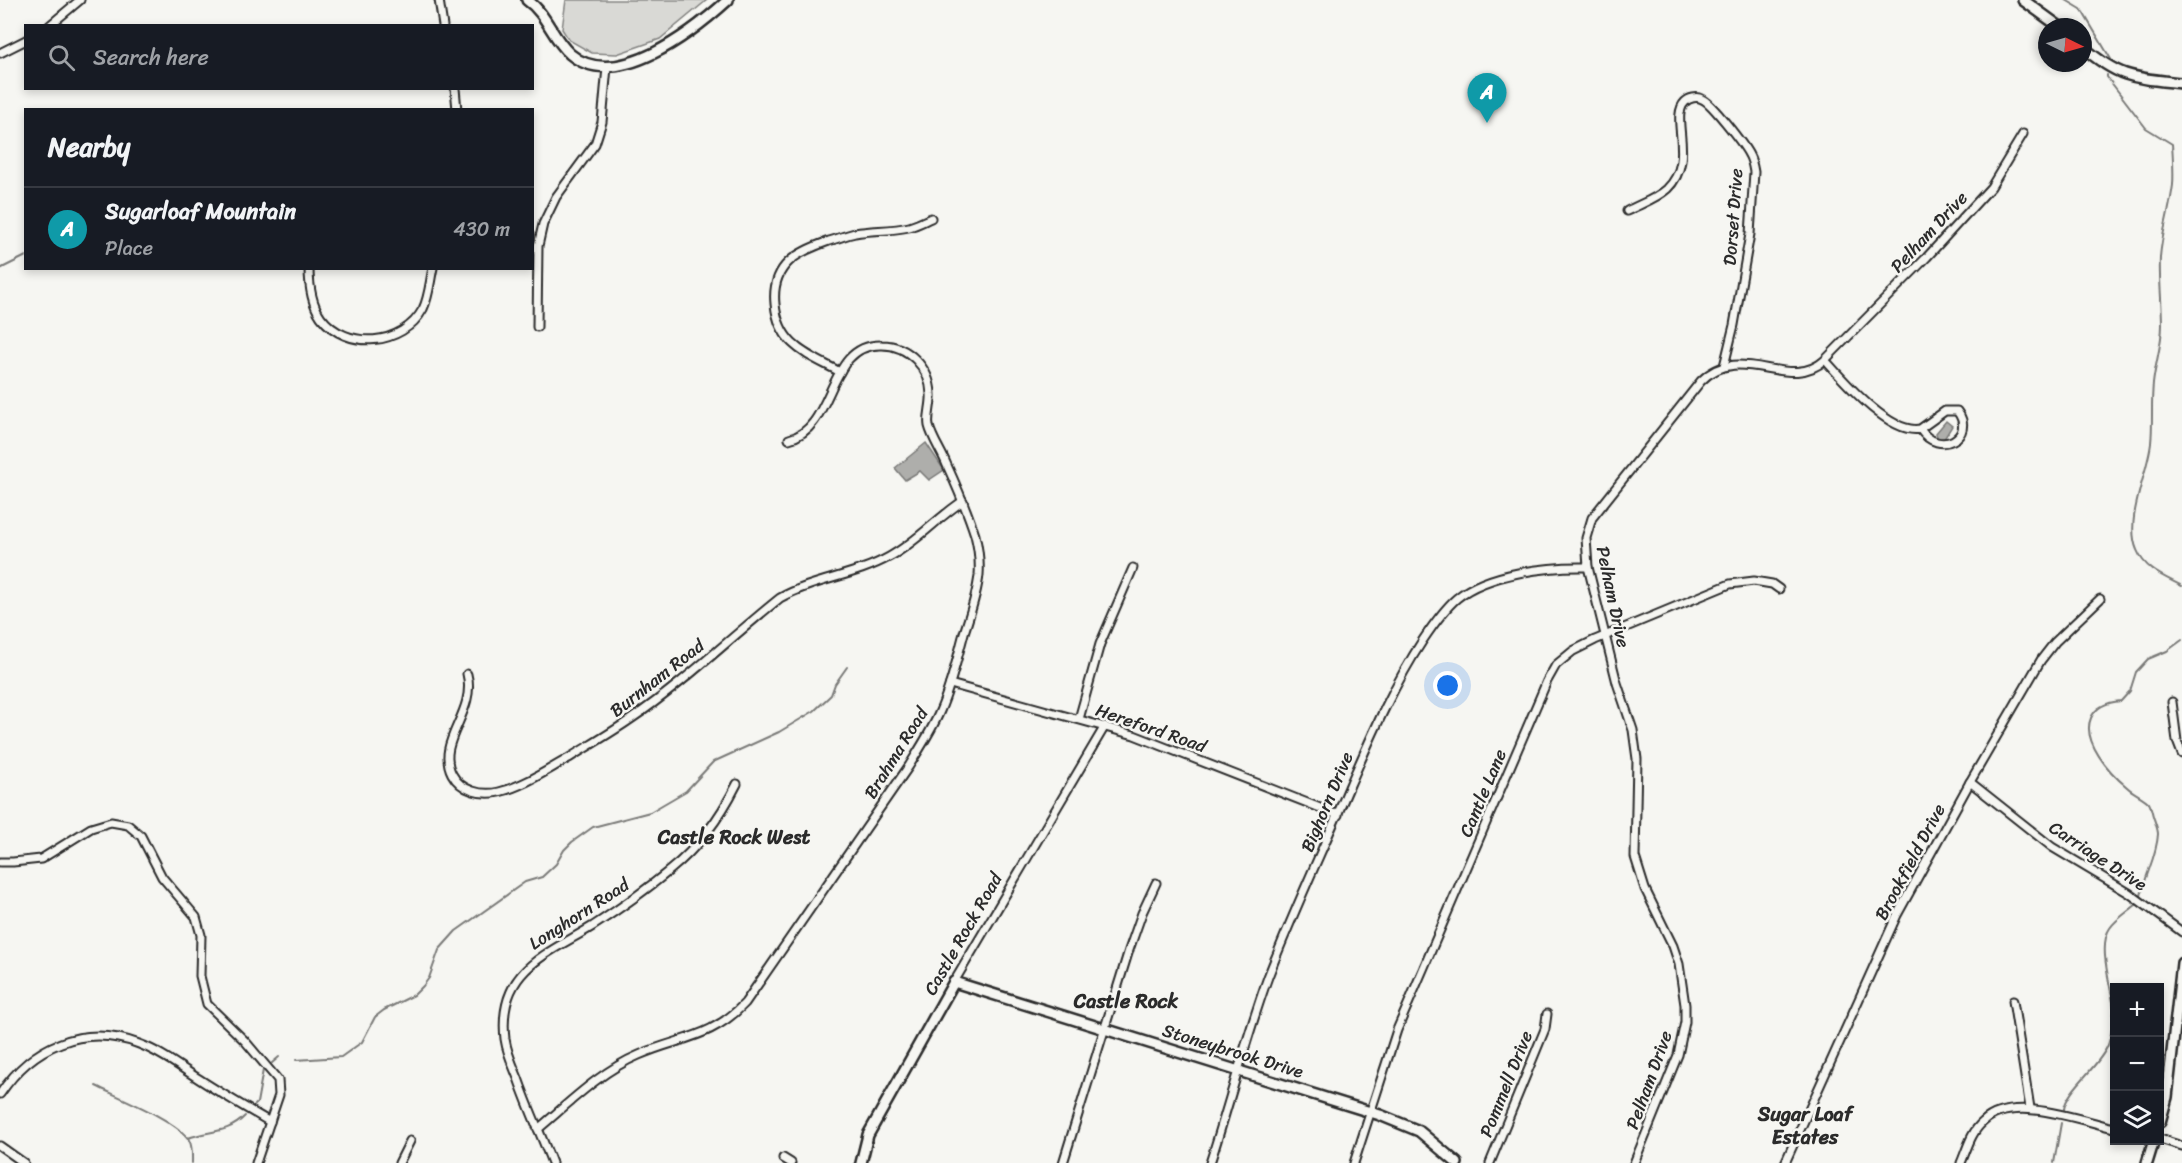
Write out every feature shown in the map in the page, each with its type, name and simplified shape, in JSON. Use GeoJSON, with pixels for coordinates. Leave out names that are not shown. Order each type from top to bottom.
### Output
{"type":"FeatureCollection","features":[{"type":"Feature","properties":{"kind":"street"},"geometry":{"type":"LineString","coordinates":[[51,24],[80,0]]}},
{"type":"Feature","properties":{"kind":"street"},"geometry":{"type":"LineString","coordinates":[[439,0],[443,24]]}},
{"type":"Feature","properties":{"kind":"street"},"geometry":{"type":"LineString","coordinates":[[527,0],[542,14],[561,44],[572,56],[596,66],[607,67],[640,59],[680,38],[728,0]]}},
{"type":"Feature","properties":{"kind":"street"},"geometry":{"type":"LineString","coordinates":[[2024,0],[2048,18]]}},
{"type":"Feature","properties":{"kind":"street"},"geometry":{"type":"LineString","coordinates":[[0,52],[24,41]]}},
{"type":"Feature","properties":{"kind":"street"},"geometry":{"type":"LineString","coordinates":[[2092,55],[2119,73],[2133,78],[2182,83]]}},
{"type":"Feature","properties":{"kind":"street"},"geometry":{"type":"LineString","coordinates":[[537,327],[536,280],[539,239],[549,210],[600,134],[607,67]]}},
{"type":"Feature","properties":{"kind":"street"},"geometry":{"type":"LineString","coordinates":[[454,90],[457,108]]}},
{"type":"Feature","properties":{"kind":"street","name":"Dorset Drive"},"geometry":{"type":"LineString","coordinates":[[1627,211],[1657,196],[1673,182],[1681,165],[1683,154],[1680,123],[1682,106],[1695,97],[1704,100],[1717,112],[1749,154],[1754,172],[1749,246],[1724,366]]}},
{"type":"Feature","properties":{"kind":"street","name":"Pelham Drive"},"geometry":{"type":"LineString","coordinates":[[1634,1163],[1678,1055],[1685,1022],[1685,1005],[1683,982],[1676,955],[1645,889],[1635,857],[1636,742],[1605,636],[1588,567],[1586,538],[1592,518],[1701,381],[1713,371],[1724,366],[1740,365],[1802,372],[1818,367],[1927,257],[1991,188],[2023,134]]}},
{"type":"Feature","properties":{"kind":"street"},"geometry":{"type":"LineString","coordinates":[[840,372],[795,348],[782,332],[776,313],[774,294],[781,271],[792,256],[852,233],[910,227],[931,218]]}},
{"type":"Feature","properties":{"kind":"street"},"geometry":{"type":"LineString","coordinates":[[309,270],[309,282],[315,307],[327,324],[347,336],[375,340],[396,334],[416,319],[426,302],[433,270]]}},
{"type":"Feature","properties":{"kind":"street","name":"Brahma Road"},"geometry":{"type":"LineString","coordinates":[[538,1129],[623,1063],[640,1054],[691,1038],[711,1029],[730,1019],[745,1003],[909,766],[931,729],[950,684],[979,577],[976,540],[963,501],[929,427],[930,384],[923,367],[898,348],[888,345],[871,345],[854,353],[840,372],[807,430],[789,440]]}},
{"type":"Feature","properties":{"kind":"street"},"geometry":{"type":"LineString","coordinates":[[1825,360],[1882,415],[1908,429],[1920,429],[1945,411],[1957,411],[1963,424],[1959,436],[1942,444],[1929,440],[1920,429]]}},
{"type":"Feature","properties":{"kind":"street","name":"Burnham Road"},"geometry":{"type":"LineString","coordinates":[[467,674],[470,690],[448,749],[449,767],[457,780],[471,790],[481,793],[499,792],[540,774],[631,719],[780,598],[803,587],[888,558],[923,534],[948,511],[963,501]]}},
{"type":"Feature","properties":{"kind":"street","name":"Bighorn Drive"},"geometry":{"type":"LineString","coordinates":[[1210,1163],[1268,977],[1376,726],[1404,669],[1435,622],[1456,598],[1480,585],[1525,573],[1547,568],[1588,567]]}},
{"type":"Feature","properties":{"kind":"street"},"geometry":{"type":"LineString","coordinates":[[1079,718],[1100,644],[1133,568]]}},
{"type":"Feature","properties":{"kind":"street","name":"Cantle Lane"},"geometry":{"type":"LineString","coordinates":[[1354,1163],[1397,1030],[1551,672],[1564,657],[1573,651],[1730,584],[1766,582],[1779,589]]}},
{"type":"Feature","properties":{"kind":"street","name":"Brookfield Drive"},"geometry":{"type":"LineString","coordinates":[[1785,1163],[1897,915],[1970,782],[2041,660],[2055,642],[2100,599]]}},
{"type":"Feature","properties":{"kind":"street","name":"Hereford Road"},"geometry":{"type":"LineString","coordinates":[[950,684],[1079,718],[1168,747],[1338,815]]}},
{"type":"Feature","properties":{"kind":"street"},"geometry":{"type":"LineString","coordinates":[[2172,702],[2177,741],[2182,754]]}},
{"type":"Feature","properties":{"kind":"street","name":"Castle Rock Road"},"geometry":{"type":"LineString","coordinates":[[861,1163],[872,1127],[954,982],[1105,726]]}},
{"type":"Feature","properties":{"kind":"street","name":"Carriage Drive"},"geometry":{"type":"LineString","coordinates":[[1970,782],[2052,847],[2129,893],[2182,932]]}},
{"type":"Feature","properties":{"kind":"street","name":"Longhorn Road"},"geometry":{"type":"LineString","coordinates":[[552,1163],[508,1051],[506,1014],[515,986],[522,974],[539,957],[615,911],[689,854],[715,823],[737,784]]}},
{"type":"Feature","properties":{"kind":"street"},"geometry":{"type":"LineString","coordinates":[[0,862],[41,859],[92,828],[111,822],[128,825],[141,836],[162,877],[196,918],[201,935],[200,976],[207,1004],[245,1041],[278,1080],[280,1090],[256,1163]]}},
{"type":"Feature","properties":{"kind":"street"},"geometry":{"type":"LineString","coordinates":[[1063,1163],[1142,913],[1156,883]]}},
{"type":"Feature","properties":{"kind":"street"},"geometry":{"type":"LineString","coordinates":[[2164,1108],[2182,963]]}},
{"type":"Feature","properties":{"kind":"street","name":"Stoneybrook Drive"},"geometry":{"type":"LineString","coordinates":[[954,982],[1409,1125],[1457,1163]]}},
{"type":"Feature","properties":{"kind":"street"},"geometry":{"type":"LineString","coordinates":[[2013,1001],[2031,1108]]}},
{"type":"Feature","properties":{"kind":"street","name":"Pommell Drive"},"geometry":{"type":"LineString","coordinates":[[1490,1163],[1545,1029],[1547,1014]]}},
{"type":"Feature","properties":{"kind":"street"},"geometry":{"type":"LineString","coordinates":[[0,1094],[21,1067],[46,1049],[75,1038],[107,1036],[123,1039],[155,1051],[227,1098],[270,1122]]}},
{"type":"Feature","properties":{"kind":"street"},"geometry":{"type":"LineString","coordinates":[[1960,1163],[1973,1134],[1982,1122],[1994,1114],[2031,1108],[2110,1127]]}},
{"type":"Feature","properties":{"kind":"street"},"geometry":{"type":"LineString","coordinates":[[2164,1140],[2182,1146]]}},
{"type":"Feature","properties":{"kind":"street"},"geometry":{"type":"LineString","coordinates":[[399,1163],[410,1141]]}},
{"type":"Feature","properties":{"kind":"street"},"geometry":{"type":"LineString","coordinates":[[2147,1163],[2152,1145]]}},
{"type":"Feature","properties":{"kind":"street"},"geometry":{"type":"LineString","coordinates":[[0,1146],[24,1163]]}},
{"type":"Feature","properties":{"kind":"street"},"geometry":{"type":"LineString","coordinates":[[783,1158],[791,1163]]}},
{"type":"Feature","properties":{"kind":"shaded area"},"geometry":{"type":"Polygon","coordinates":[[[566,0],[707,0],[660,39],[617,54],[592,53],[569,40],[562,29],[566,0]]]}},
{"type":"Feature","properties":{"kind":"shaded area"},"geometry":{"type":"Polygon","coordinates":[[[1946,421],[1952,426],[1944,439],[1940,440],[1936,433],[1946,421]]]}},
{"type":"Feature","properties":{"kind":"shaded area"},"geometry":{"type":"Polygon","coordinates":[[[926,443],[944,470],[929,480],[920,471],[905,480],[895,468],[926,443]]]}},
{"type":"Feature","properties":{"kind":"waterway"},"geometry":{"type":"LineString","coordinates":[[2066,0],[2081,9],[2112,61]]}},
{"type":"Feature","properties":{"kind":"waterway"},"geometry":{"type":"LineString","coordinates":[[2107,75],[2146,128],[2172,144],[2173,185],[2160,257],[2162,332],[2153,384],[2151,443],[2133,525],[2137,550],[2145,563],[2156,572],[2182,586]]}},
{"type":"Feature","properties":{"kind":"waterway"},"geometry":{"type":"LineString","coordinates":[[0,269],[24,257]]}},
{"type":"Feature","properties":{"kind":"waterway"},"geometry":{"type":"LineString","coordinates":[[2141,896],[2153,858],[2158,830],[2149,803],[2120,781],[2099,756],[2090,737],[2089,727],[2096,710],[2121,701],[2130,691],[2136,672],[2148,659],[2167,651],[2182,640]]}},
{"type":"Feature","properties":{"kind":"waterway"},"geometry":{"type":"LineString","coordinates":[[296,1060],[341,1057],[362,1042],[375,1017],[414,995],[423,986],[429,978],[439,950],[456,931],[525,882],[542,877],[556,864],[572,842],[593,827],[650,812],[686,791],[713,762],[779,732],[814,711],[831,695],[835,684],[847,667]]}},
{"type":"Feature","properties":{"kind":"waterway"},"geometry":{"type":"LineString","coordinates":[[2064,1109],[2066,1101],[2108,1045],[2114,1009],[2106,968],[2106,936],[2116,921],[2137,904]]}},
{"type":"Feature","properties":{"kind":"waterway"},"geometry":{"type":"LineString","coordinates":[[272,1063],[279,1057]]}},
{"type":"Feature","properties":{"kind":"waterway"},"geometry":{"type":"LineString","coordinates":[[255,1105],[263,1070]]}},
{"type":"Feature","properties":{"kind":"waterway"},"geometry":{"type":"LineString","coordinates":[[96,1086],[161,1117],[183,1133],[191,1145],[192,1163]]}},
{"type":"Feature","properties":{"kind":"waterway"},"geometry":{"type":"LineString","coordinates":[[188,1138],[225,1129],[245,1116]]}},
{"type":"Feature","properties":{"kind":"waterway"},"geometry":{"type":"LineString","coordinates":[[2054,1163],[2061,1123]]}},
{"type":"Feature","properties":{"kind":"place","name":"Sugarloaf Mountain"},"geometry":{"type":"Point","coordinates":[1487,123]}},
{"type":"Feature","properties":{"kind":"district","name":"Castle Rock West"},"geometry":{"type":"Point","coordinates":[734,837]}},
{"type":"Feature","properties":{"kind":"district","name":"Castle Rock"},"geometry":{"type":"Point","coordinates":[1126,1001]}},
{"type":"Feature","properties":{"kind":"district","name":"Sugar Loaf Estates"},"geometry":{"type":"Point","coordinates":[1805,1126]}}]}
